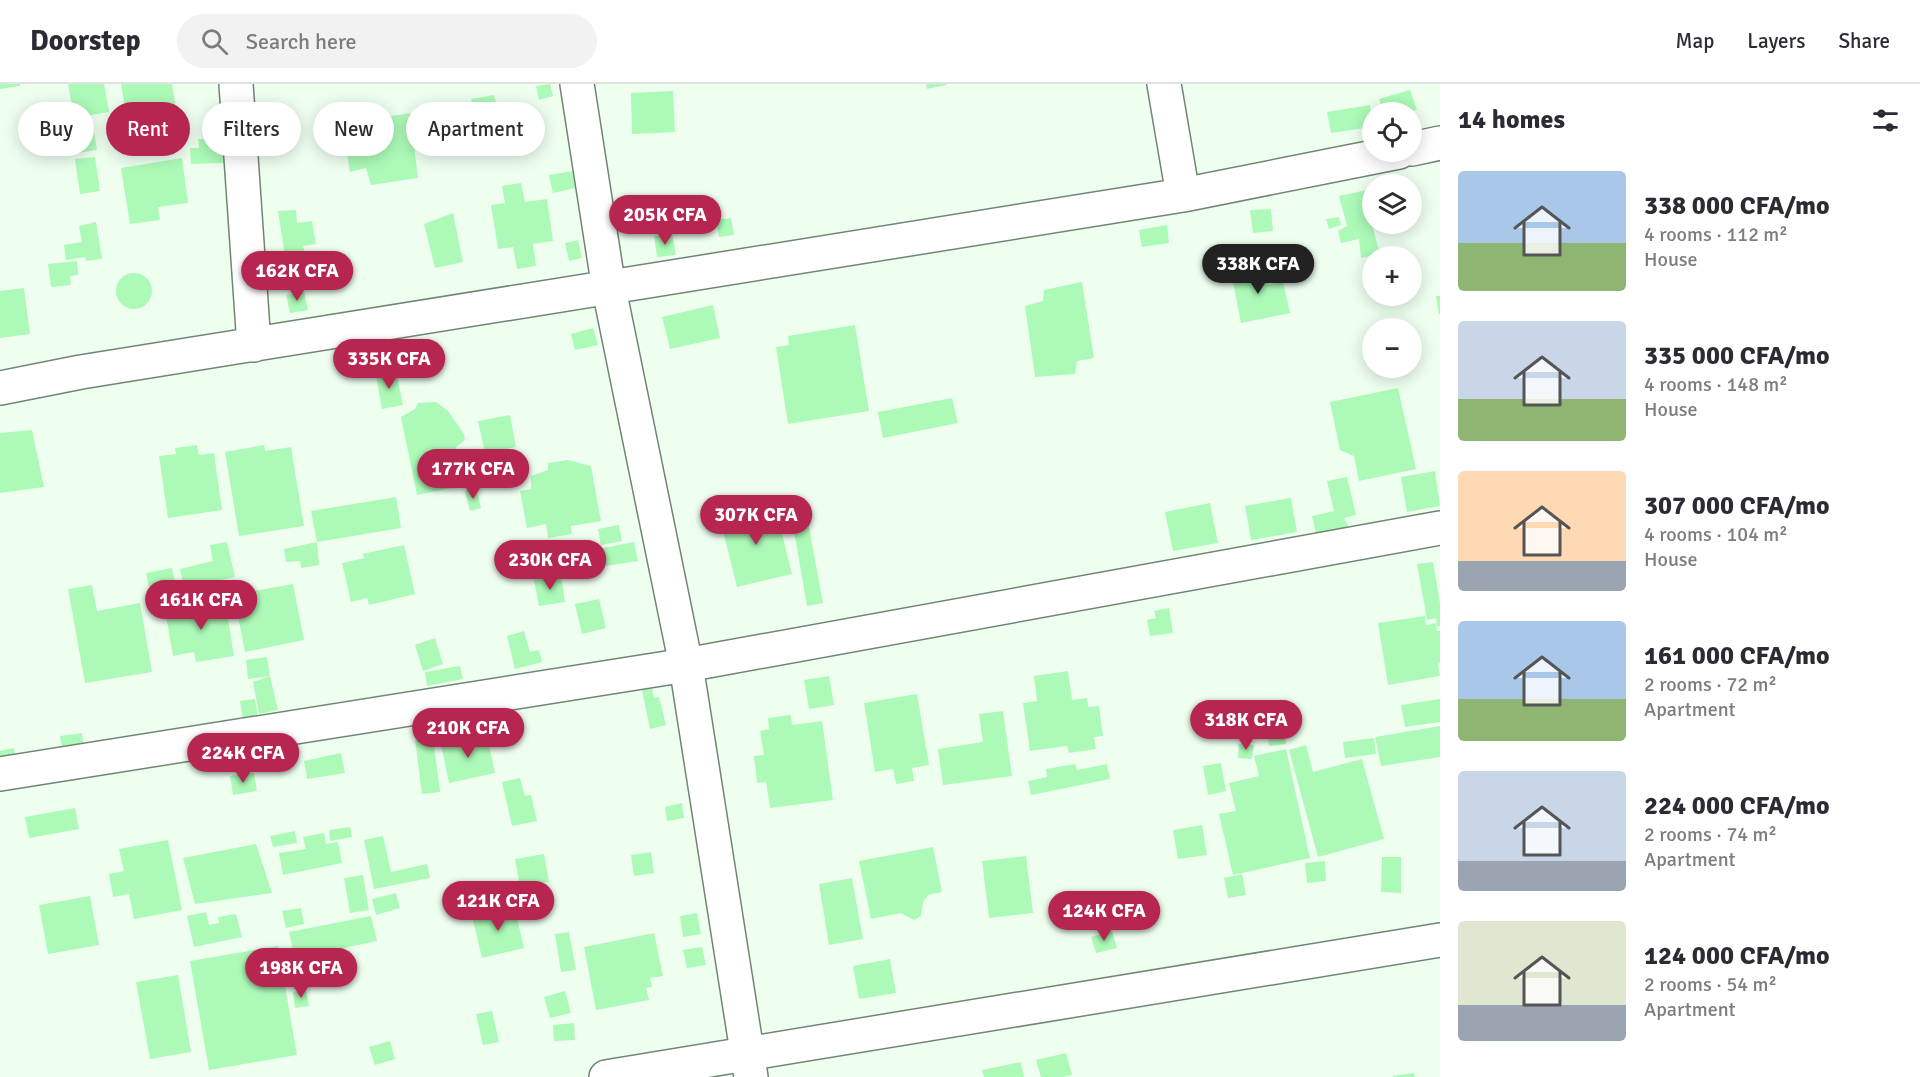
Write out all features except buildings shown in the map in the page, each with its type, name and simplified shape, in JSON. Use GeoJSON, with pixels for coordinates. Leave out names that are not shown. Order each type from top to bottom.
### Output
{"type":"FeatureCollection","features":[{"type":"Feature","properties":{"kind":"street"},"geometry":{"type":"LineString","coordinates":[[236,84],[254,345]]}},
{"type":"Feature","properties":{"kind":"street"},"geometry":{"type":"LineString","coordinates":[[577,84],[609,289],[686,665],[749,1065]]}},
{"type":"Feature","properties":{"kind":"street"},"geometry":{"type":"LineString","coordinates":[[1164,84],[1184,195]]}},
{"type":"Feature","properties":{"kind":"street"},"geometry":{"type":"LineString","coordinates":[[1422,147],[1440,143]]}},
{"type":"Feature","properties":{"kind":"street"},"geometry":{"type":"LineString","coordinates":[[0,388],[81,372],[1184,195],[1362,159]]}},
{"type":"Feature","properties":{"kind":"street"},"geometry":{"type":"LineString","coordinates":[[0,774],[686,665],[1440,528]]}},
{"type":"Feature","properties":{"kind":"street"},"geometry":{"type":"LineString","coordinates":[[606,1077],[749,1065],[1440,940]]}}]}
